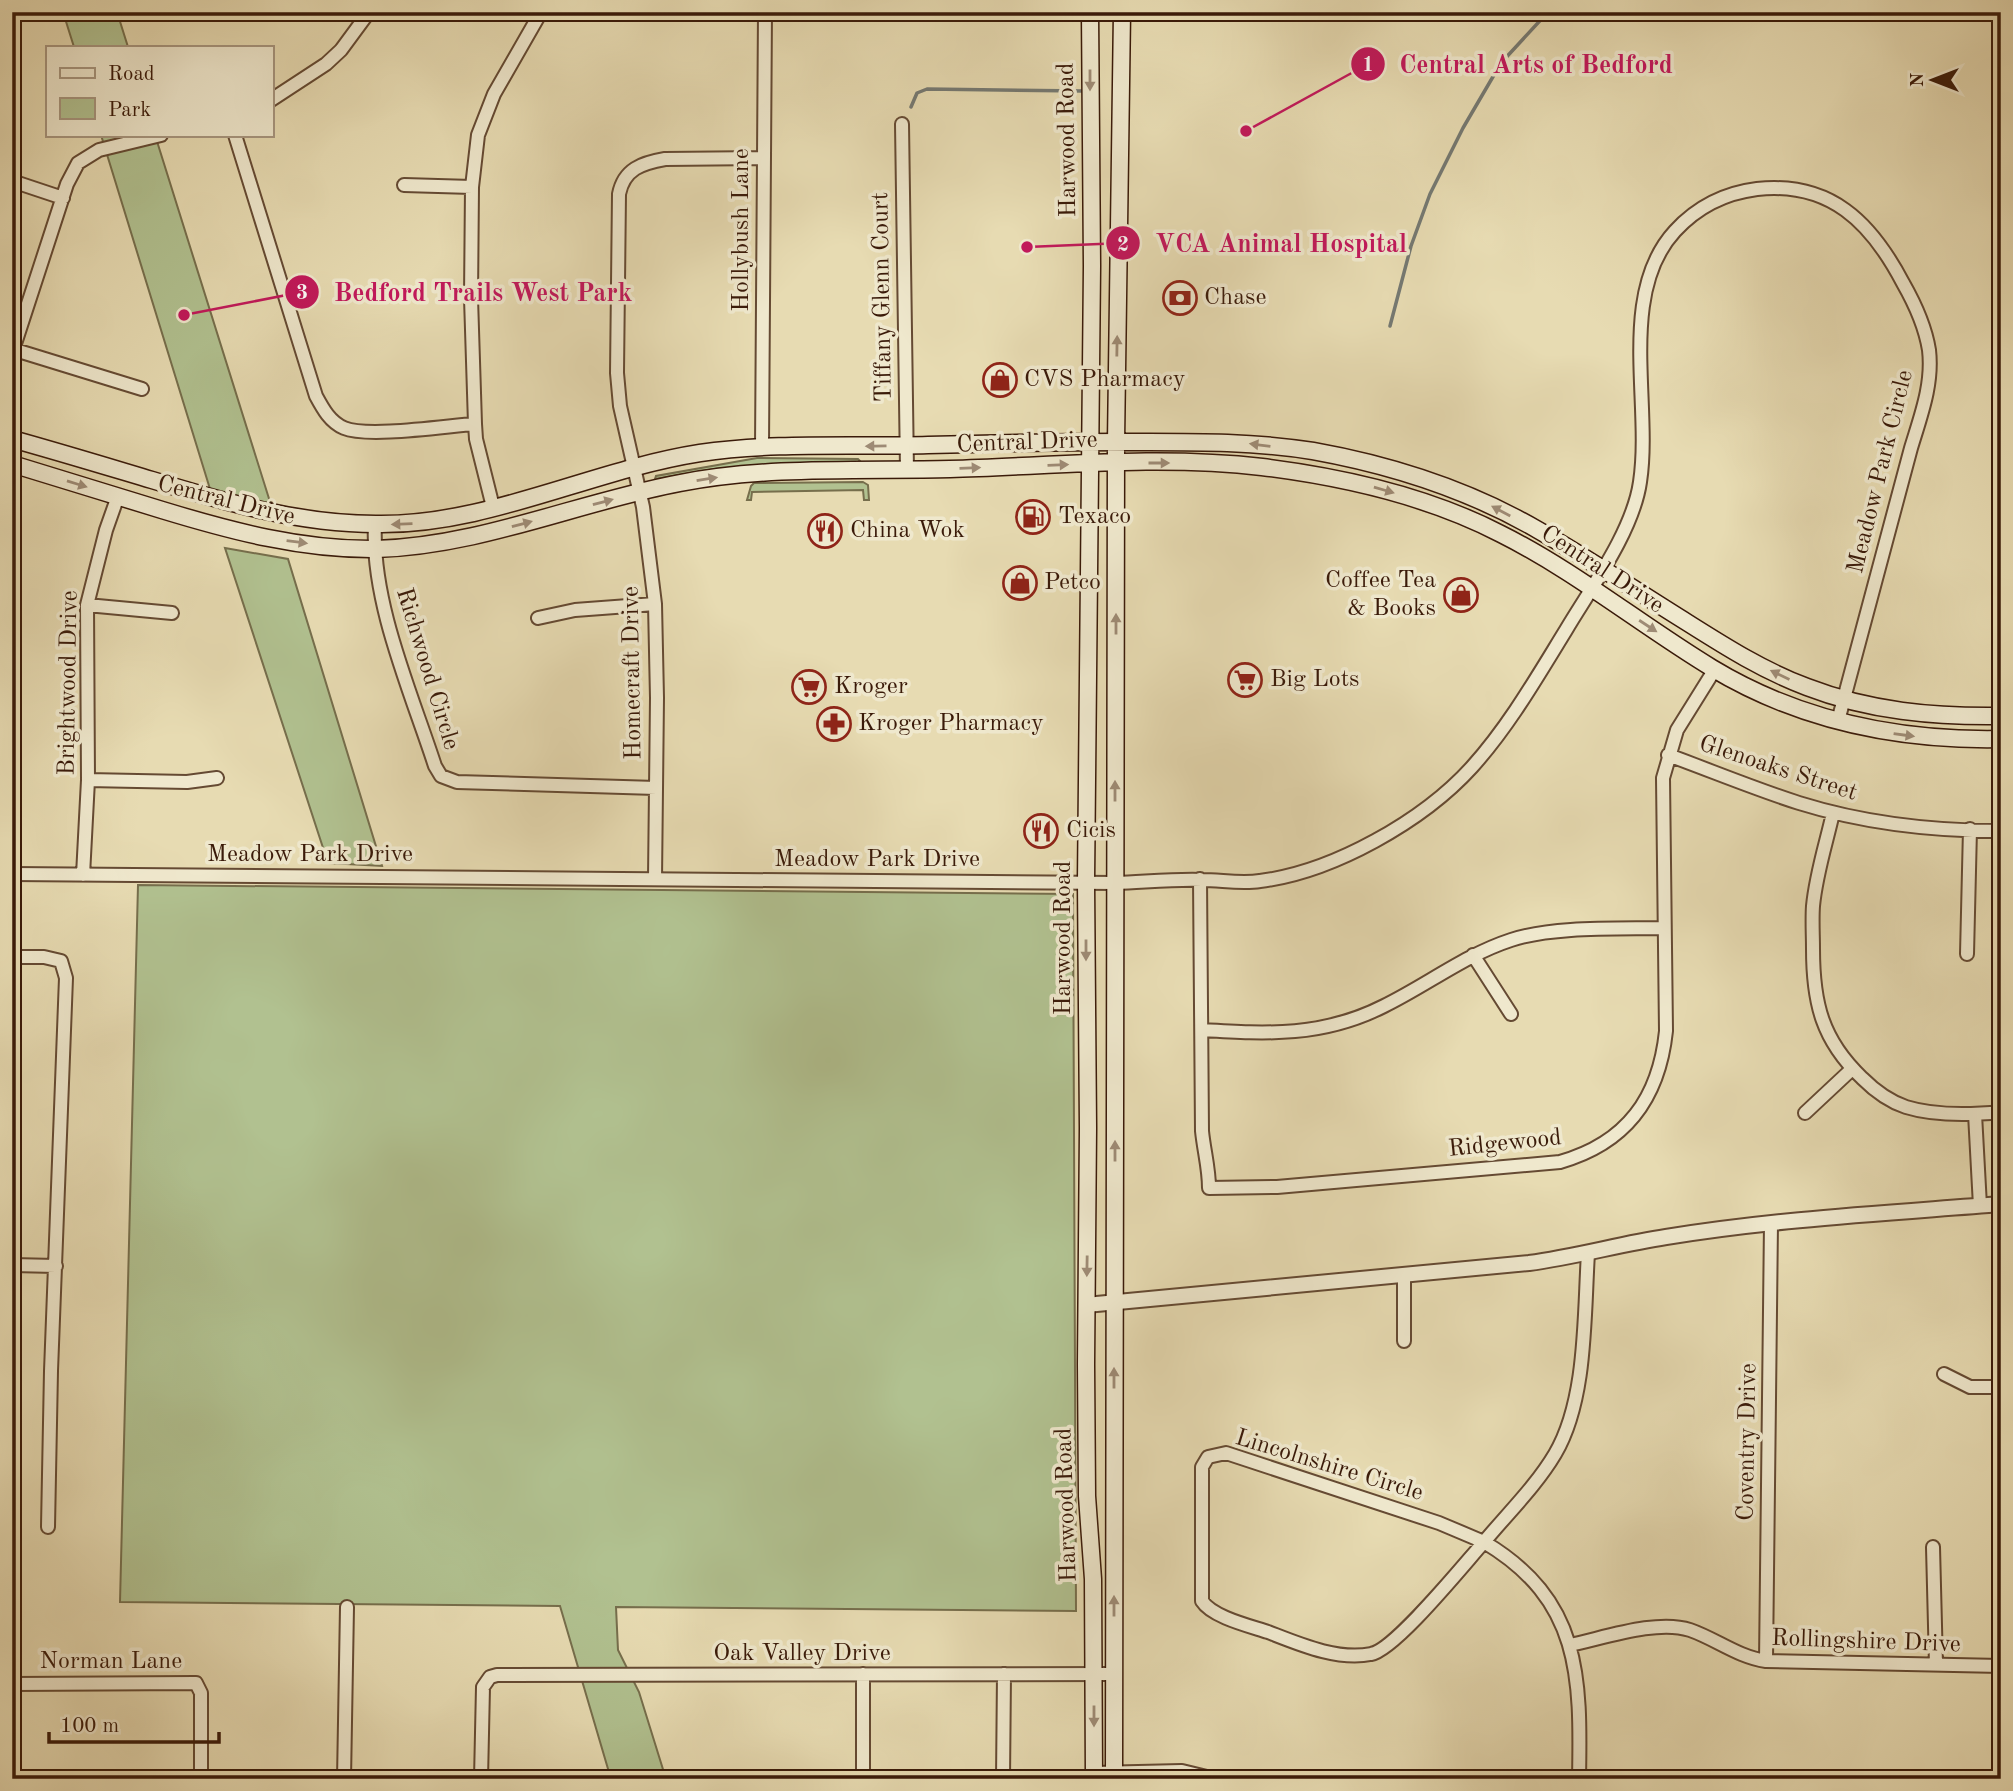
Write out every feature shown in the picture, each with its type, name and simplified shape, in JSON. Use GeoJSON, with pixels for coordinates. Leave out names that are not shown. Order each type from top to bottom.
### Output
{"type":"FeatureCollection","features":[{"type":"Feature","properties":{"kind":"main road","name":"Harwood Road"},"geometry":{"type":"LineString","coordinates":[[1090,12],[1092,218],[1086,882],[1086,1305],[1087,1496],[1093,1579],[1094,1776]]}},
{"type":"Feature","properties":{"kind":"main road","name":"Harwood Road"},"geometry":{"type":"LineString","coordinates":[[1114,1776],[1116,442],[1122,12]]}},
{"type":"Feature","properties":{"kind":"main road"},"geometry":{"type":"LineString","coordinates":[[1092,218],[1119,216]]}},
{"type":"Feature","properties":{"kind":"main road","name":"Central Drive"},"geometry":{"type":"LineString","coordinates":[[12,439],[238,506],[289,516],[374,524],[417,523],[494,507],[635,468],[703,453],[762,447],[1240,442],[1298,449],[1377,465],[1478,500],[1537,529],[1742,657],[1803,686],[1843,700],[1910,713],[2001,716]]}},
{"type":"Feature","properties":{"kind":"main road"},"geometry":{"type":"LineString","coordinates":[[1294,472],[1298,449]]}},
{"type":"Feature","properties":{"kind":"main road","name":"Central Drive"},"geometry":{"type":"LineString","coordinates":[[12,464],[253,536],[373,549],[424,545],[470,537],[677,483],[756,472],[1116,463],[1207,463],[1294,472],[1378,487],[1499,532],[1715,670],[1807,712],[1865,729],[1910,736],[1955,740],[2001,739]]}},
{"type":"Feature","properties":{"kind":"main road"},"geometry":{"type":"LineString","coordinates":[[1469,520],[1478,500]]}},
{"type":"Feature","properties":{"kind":"main road"},"geometry":{"type":"LineString","coordinates":[[1088,681],[1115,681]]}},
{"type":"Feature","properties":{"kind":"street"},"geometry":{"type":"LineString","coordinates":[[273,99],[326,64],[341,50],[369,12]]}},
{"type":"Feature","properties":{"kind":"street"},"geometry":{"type":"LineString","coordinates":[[494,507],[476,439],[471,298],[472,187],[476,147],[483,118],[541,12]]}},
{"type":"Feature","properties":{"kind":"street","name":"Hollybush Lane"},"geometry":{"type":"LineString","coordinates":[[762,447],[765,12]]}},
{"type":"Feature","properties":{"kind":"street","name":"Tiffany Glenn Court"},"geometry":{"type":"LineString","coordinates":[[902,124],[907,470]]}},
{"type":"Feature","properties":{"kind":"street"},"geometry":{"type":"LineString","coordinates":[[142,389],[13,350],[62,198],[78,163],[99,150],[157,136]]}},
{"type":"Feature","properties":{"kind":"street"},"geometry":{"type":"LineString","coordinates":[[235,136],[316,396],[327,415],[345,428],[366,432],[475,424]]}},
{"type":"Feature","properties":{"kind":"street","name":"Homecraft Drive"},"geometry":{"type":"LineString","coordinates":[[655,879],[655,604],[652,564],[635,468],[620,406],[617,373],[621,186],[626,175],[649,162],[665,159],[763,158]]}},
{"type":"Feature","properties":{"kind":"street"},"geometry":{"type":"LineString","coordinates":[[12,181],[62,198]]}},
{"type":"Feature","properties":{"kind":"street"},"geometry":{"type":"LineString","coordinates":[[404,185],[472,187]]}},
{"type":"Feature","properties":{"kind":"street","name":"Meadow Park Circle"},"geometry":{"type":"LineString","coordinates":[[1603,570],[1628,521],[1640,485],[1642,311],[1651,270],[1660,253],[1673,233],[1689,217],[1711,203],[1742,191],[1778,187],[1800,190],[1837,204],[1868,229],[1898,273],[1923,325],[1930,370],[1923,409],[1838,721]]}},
{"type":"Feature","properties":{"kind":"street","name":"Brightwood Drive"},"geometry":{"type":"LineString","coordinates":[[83,874],[88,780],[87,605],[103,541],[118,496]]}},
{"type":"Feature","properties":{"kind":"street","name":"Richwood Circle"},"geometry":{"type":"LineString","coordinates":[[374,524],[373,549],[382,606],[435,766],[441,776],[457,782],[656,788]]}},
{"type":"Feature","properties":{"kind":"street","name":"Meadow Park Drive"},"geometry":{"type":"LineString","coordinates":[[12,874],[1257,882],[1324,866],[1374,842],[1457,783],[1505,725],[1603,570]]}},
{"type":"Feature","properties":{"kind":"street"},"geometry":{"type":"LineString","coordinates":[[538,618],[575,610],[655,604]]}},
{"type":"Feature","properties":{"kind":"street"},"geometry":{"type":"LineString","coordinates":[[87,605],[172,613]]}},
{"type":"Feature","properties":{"kind":"street","name":"Ridgewood"},"geometry":{"type":"LineString","coordinates":[[1200,880],[1202,1131],[1209,1168],[1209,1188],[1277,1187],[1560,1162],[1597,1147],[1626,1126],[1651,1092],[1663,1059],[1666,1031],[1662,796],[1668,755],[1678,730],[1715,670]]}},
{"type":"Feature","properties":{"kind":"street","name":"Glenoaks Street"},"geometry":{"type":"LineString","coordinates":[[1668,755],[1798,803],[1833,813],[1924,827],[2001,831]]}},
{"type":"Feature","properties":{"kind":"street"},"geometry":{"type":"LineString","coordinates":[[88,780],[187,782],[217,778]]}},
{"type":"Feature","properties":{"kind":"street"},"geometry":{"type":"LineString","coordinates":[[1833,813],[1816,882],[1813,971],[1815,998],[1822,1022],[1836,1049],[1852,1069],[1887,1100],[1928,1112],[2001,1112]]}},
{"type":"Feature","properties":{"kind":"street"},"geometry":{"type":"LineString","coordinates":[[1967,954],[1970,830]]}},
{"type":"Feature","properties":{"kind":"street"},"geometry":{"type":"LineString","coordinates":[[1202,1030],[1270,1034],[1308,1032],[1384,1007],[1473,955],[1513,939],[1589,930],[1664,928]]}},
{"type":"Feature","properties":{"kind":"street"},"geometry":{"type":"LineString","coordinates":[[1473,955],[1511,1014]]}},
{"type":"Feature","properties":{"kind":"street"},"geometry":{"type":"LineString","coordinates":[[12,957],[44,957],[61,961],[66,978],[48,1527]]}},
{"type":"Feature","properties":{"kind":"street"},"geometry":{"type":"LineString","coordinates":[[1805,1112],[1852,1069]]}},
{"type":"Feature","properties":{"kind":"street"},"geometry":{"type":"LineString","coordinates":[[1975,1114],[1980,1206]]}},
{"type":"Feature","properties":{"kind":"street"},"geometry":{"type":"LineString","coordinates":[[1086,1305],[1529,1263],[1665,1237],[1771,1223],[2001,1205]]}},
{"type":"Feature","properties":{"kind":"street","name":"Coventry Drive"},"geometry":{"type":"LineString","coordinates":[[1766,1661],[1771,1223]]}},
{"type":"Feature","properties":{"kind":"street"},"geometry":{"type":"LineString","coordinates":[[1579,1779],[1580,1718],[1570,1645],[1547,1598],[1536,1583],[1510,1557],[1484,1542],[1531,1487],[1562,1441],[1580,1366],[1588,1253]]}},
{"type":"Feature","properties":{"kind":"street"},"geometry":{"type":"LineString","coordinates":[[12,1265],[56,1266]]}},
{"type":"Feature","properties":{"kind":"street"},"geometry":{"type":"LineString","coordinates":[[1404,1275],[1404,1341]]}},
{"type":"Feature","properties":{"kind":"street"},"geometry":{"type":"LineString","coordinates":[[1944,1374],[1970,1387],[2001,1387]]}},
{"type":"Feature","properties":{"kind":"street","name":"Lincolnshire Circle"},"geometry":{"type":"LineString","coordinates":[[1226,1453],[1439,1523],[1484,1542],[1423,1612],[1383,1649],[1369,1655],[1339,1656],[1273,1634],[1210,1610],[1206,1606],[1201,1590],[1202,1467],[1208,1457],[1226,1453]]}},
{"type":"Feature","properties":{"kind":"street"},"geometry":{"type":"LineString","coordinates":[[1933,1547],[1936,1665]]}},
{"type":"Feature","properties":{"kind":"street"},"geometry":{"type":"LineString","coordinates":[[344,1779],[346,1607]]}},
{"type":"Feature","properties":{"kind":"street","name":"Rollingshire Drive"},"geometry":{"type":"LineString","coordinates":[[1570,1645],[1649,1628],[1682,1627],[1755,1660],[2001,1666]]}},
{"type":"Feature","properties":{"kind":"street"},"geometry":{"type":"LineString","coordinates":[[863,1674],[863,1779]]}},
{"type":"Feature","properties":{"kind":"street"},"geometry":{"type":"LineString","coordinates":[[1003,1779],[1004,1674]]}},
{"type":"Feature","properties":{"kind":"street","name":"Oak Valley Drive"},"geometry":{"type":"LineString","coordinates":[[481,1779],[483,1687],[490,1677],[1114,1674]]}},
{"type":"Feature","properties":{"kind":"street","name":"Norman Lane"},"geometry":{"type":"LineString","coordinates":[[12,1684],[195,1683],[201,1693],[201,1779]]}},
{"type":"Feature","properties":{"kind":"street"},"geometry":{"type":"LineString","coordinates":[[1094,1776],[1182,1772],[1215,1779]]}},
{"type":"Feature","properties":{"kind":"green space"},"geometry":{"type":"Polygon","coordinates":[[[63,12],[117,12],[128,46],[74,46],[63,12]]]}},
{"type":"Feature","properties":{"kind":"green space"},"geometry":{"type":"Polygon","coordinates":[[[101,136],[155,136],[271,505],[210,489],[101,136]]]}},
{"type":"Feature","properties":{"kind":"green space"},"geometry":{"type":"Polygon","coordinates":[[[757,458],[858,459],[861,462],[860,465],[720,468],[655,479],[656,476],[757,458]]]}},
{"type":"Feature","properties":{"kind":"green space"},"geometry":{"type":"Polygon","coordinates":[[[863,482],[868,485],[869,500],[864,500],[863,490],[752,492],[751,500],[747,500],[754,483],[863,482]]]}},
{"type":"Feature","properties":{"kind":"green space"},"geometry":{"type":"Polygon","coordinates":[[[225,548],[288,559],[382,866],[328,863],[225,548]]]}},
{"type":"Feature","properties":{"kind":"green space"},"geometry":{"type":"Polygon","coordinates":[[[138,885],[1073,894],[1076,1611],[616,1607],[618,1650],[639,1692],[666,1779],[611,1779],[560,1606],[120,1602],[138,885]]]}},
{"type":"Feature","properties":{"kind":"waterway"},"geometry":{"type":"LineString","coordinates":[[1525,12],[1541,19]]}},
{"type":"Feature","properties":{"kind":"waterway"},"geometry":{"type":"LineString","coordinates":[[1390,326],[1411,246],[1430,194],[1463,128],[1501,63],[1548,12]]}},
{"type":"Feature","properties":{"kind":"waterway"},"geometry":{"type":"LineString","coordinates":[[911,107],[917,93],[927,89],[1084,91]]}},
{"type":"Feature","properties":{"kind":"place","name":"Central Arts of Bedford"},"geometry":{"type":"Point","coordinates":[1246,131]}},
{"type":"Feature","properties":{"kind":"place","name":"VCA Animal Hospital"},"geometry":{"type":"Point","coordinates":[1027,247]}},
{"type":"Feature","properties":{"kind":"place","name":"Chase"},"geometry":{"type":"Point","coordinates":[1180,298]}},
{"type":"Feature","properties":{"kind":"place","name":"Bedford Trails West Park"},"geometry":{"type":"Point","coordinates":[184,315]}},
{"type":"Feature","properties":{"kind":"place","name":"CVS Pharmacy"},"geometry":{"type":"Point","coordinates":[1000,380]}},
{"type":"Feature","properties":{"kind":"place","name":"Texaco"},"geometry":{"type":"Point","coordinates":[1033,517]}},
{"type":"Feature","properties":{"kind":"place","name":"China Wok"},"geometry":{"type":"Point","coordinates":[825,531]}},
{"type":"Feature","properties":{"kind":"place","name":"Petco"},"geometry":{"type":"Point","coordinates":[1020,583]}},
{"type":"Feature","properties":{"kind":"place","name":"Coffee Tea & Books"},"geometry":{"type":"Point","coordinates":[1461,595]}},
{"type":"Feature","properties":{"kind":"place","name":"Big Lots"},"geometry":{"type":"Point","coordinates":[1245,680]}},
{"type":"Feature","properties":{"kind":"place","name":"Kroger"},"geometry":{"type":"Point","coordinates":[809,687]}},
{"type":"Feature","properties":{"kind":"place","name":"Kroger Pharmacy"},"geometry":{"type":"Point","coordinates":[834,724]}},
{"type":"Feature","properties":{"kind":"place","name":"Cicis"},"geometry":{"type":"Point","coordinates":[1041,831]}}]}
